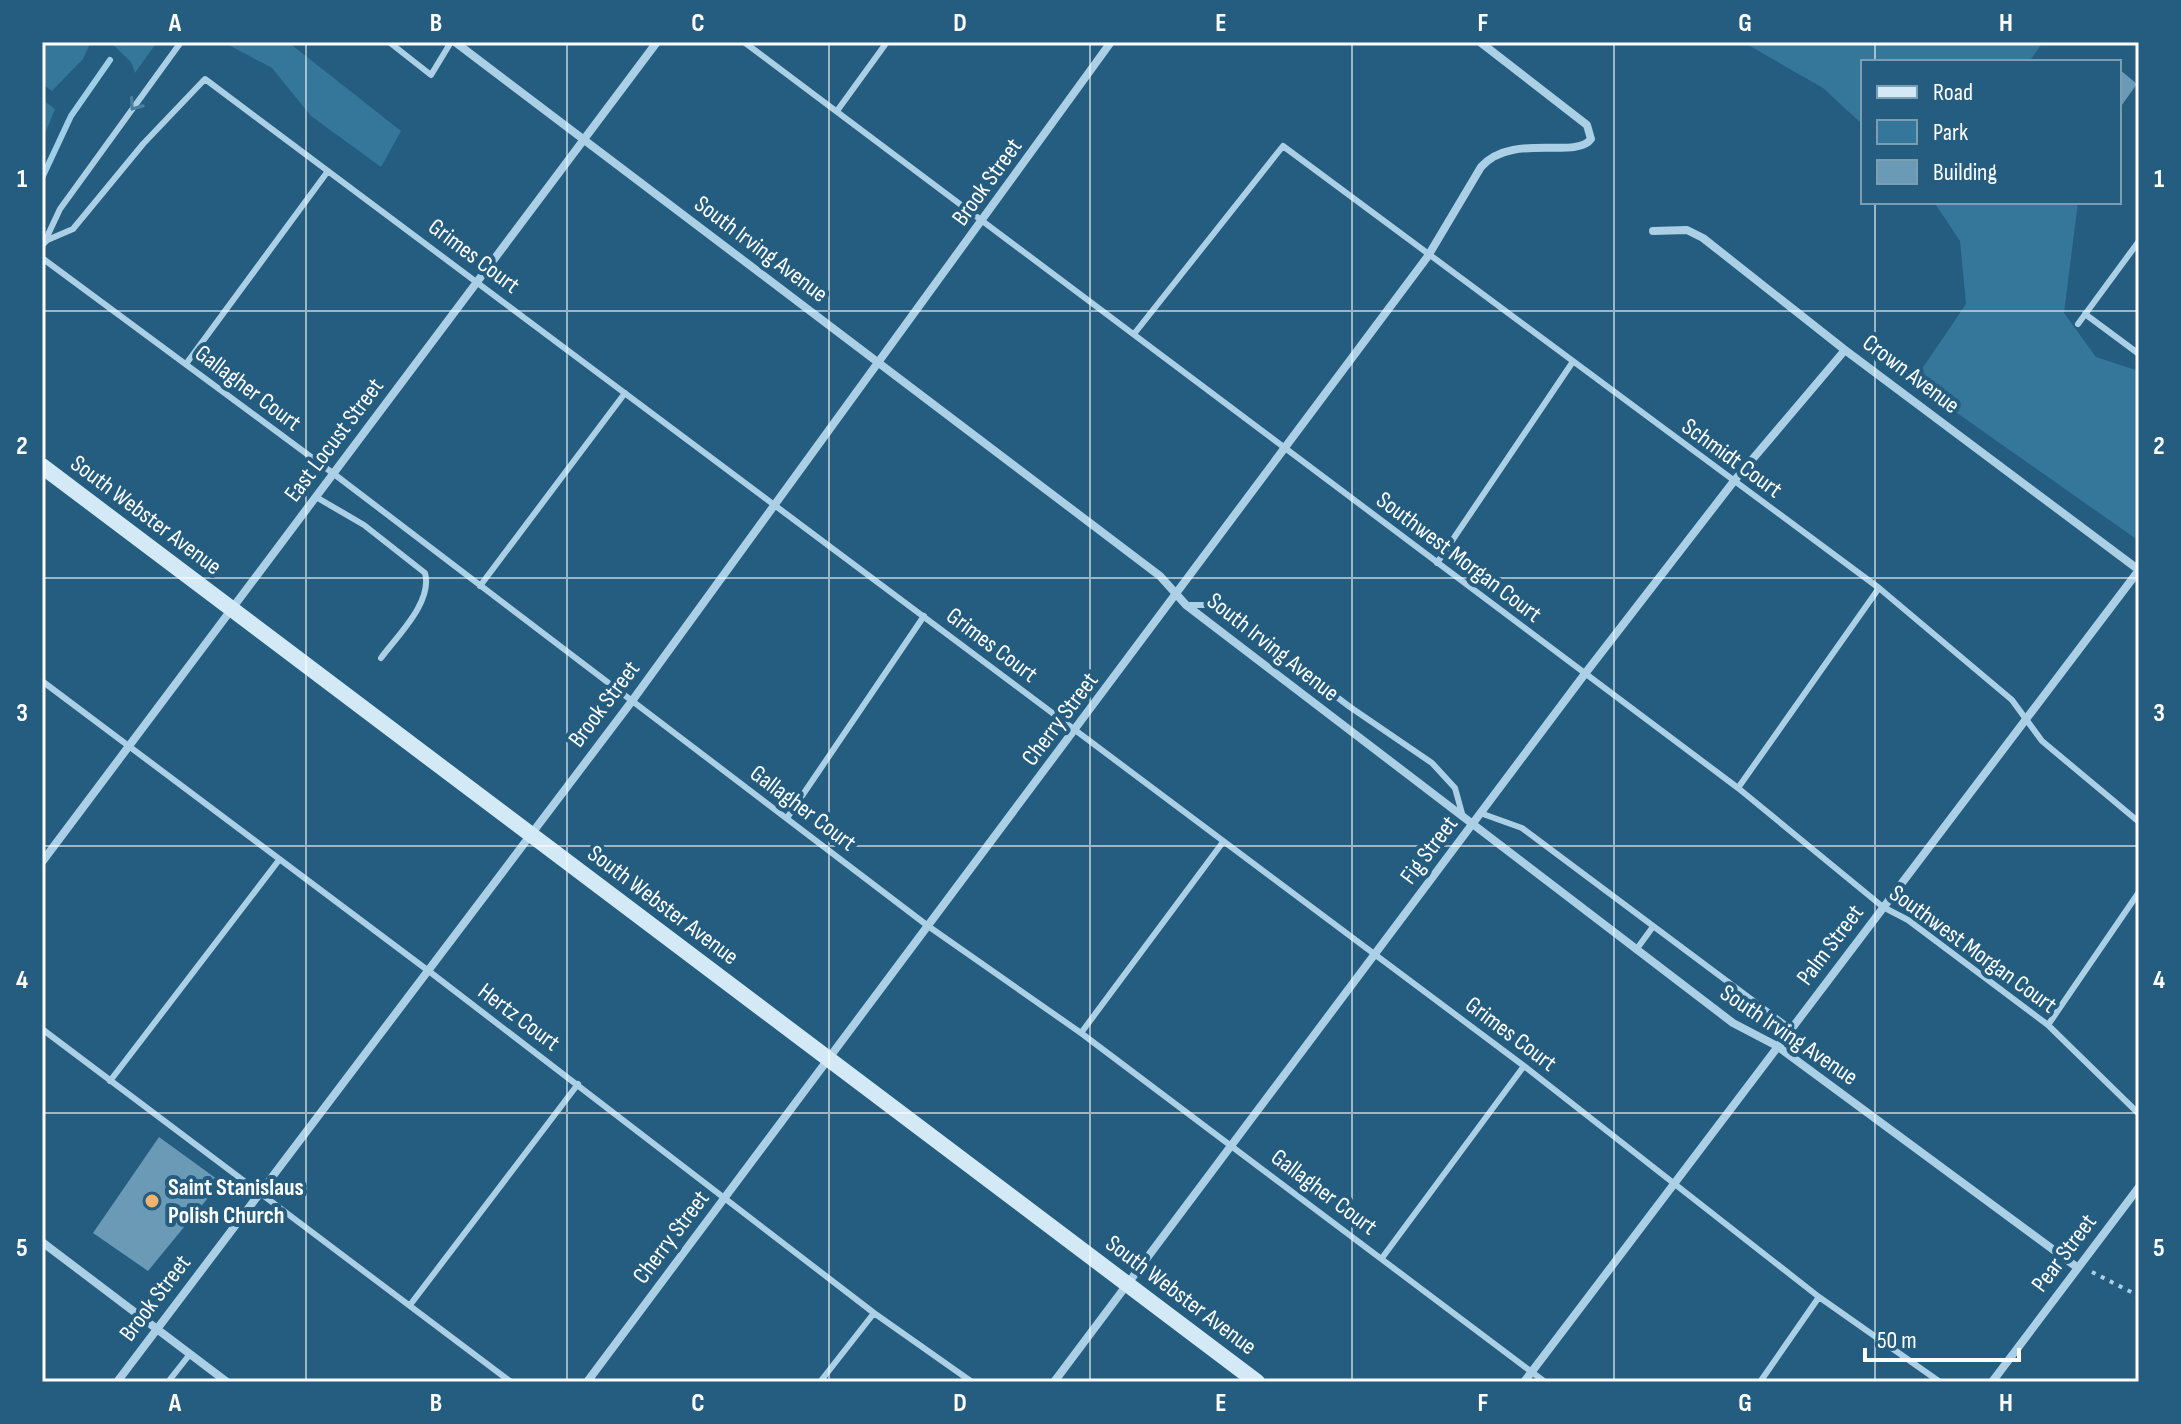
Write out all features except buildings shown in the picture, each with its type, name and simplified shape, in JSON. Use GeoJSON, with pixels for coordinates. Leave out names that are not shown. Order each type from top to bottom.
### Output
{"type":"FeatureCollection","features":[{"type":"Feature","properties":{"kind":"street","name":"South Irving Avenue"},"geometry":{"type":"LineString","coordinates":[[453,42],[1160,576],[1186,605],[1636,950],[1733,1023],[1777,1046],[2078,1268]]}},
{"type":"Feature","properties":{"kind":"street","name":"East Locust Street"},"geometry":{"type":"LineString","coordinates":[[42,862],[657,42]]}},
{"type":"Feature","properties":{"kind":"street","name":"Brook Street"},"geometry":{"type":"LineString","coordinates":[[117,1382],[430,972],[776,507],[1111,42]]}},
{"type":"Feature","properties":{"kind":"street","name":"Cherry Street"},"geometry":{"type":"LineString","coordinates":[[587,1382],[830,1061],[1428,256],[1489,159],[1512,149],[1538,146],[1576,148],[1591,139],[1587,125],[1578,116],[1480,42]]}},
{"type":"Feature","properties":{"kind":"street","name":"Crown Avenue"},"geometry":{"type":"LineString","coordinates":[[1653,231],[1687,230],[1703,238],[1845,350],[2139,570]]}},
{"type":"Feature","properties":{"kind":"street","name":"Fig Street"},"geometry":{"type":"LineString","coordinates":[[1054,1382],[1483,814],[1584,675],[1734,481],[1845,350]]}},
{"type":"Feature","properties":{"kind":"street","name":"South Webster Avenue"},"geometry":{"type":"LineString","coordinates":[[42,466],[1257,1382]]}},
{"type":"Feature","properties":{"kind":"street","name":"Palm Street"},"geometry":{"type":"LineString","coordinates":[[1524,1382],[2139,570]]}},
{"type":"Feature","properties":{"kind":"street","name":"Pear Street"},"geometry":{"type":"LineString","coordinates":[[1992,1382],[2139,1187]]}},
{"type":"Feature","properties":{"kind":"street"},"geometry":{"type":"LineString","coordinates":[[42,1242],[227,1382]]}},
{"type":"Feature","properties":{"kind":"lane"},"geometry":{"type":"LineString","coordinates":[[44,242],[60,209],[181,42]]}},
{"type":"Feature","properties":{"kind":"lane"},"geometry":{"type":"LineString","coordinates":[[389,42],[431,75],[453,42]]}},
{"type":"Feature","properties":{"kind":"lane","name":"Southwest Morgan Court"},"geometry":{"type":"LineString","coordinates":[[744,42],[1738,788],[1883,907],[1908,920],[2048,1025],[2139,1114]]}},
{"type":"Feature","properties":{"kind":"lane"},"geometry":{"type":"LineString","coordinates":[[837,111],[887,42]]}},
{"type":"Feature","properties":{"kind":"lane","name":"Grimes Court"},"geometry":{"type":"LineString","coordinates":[[44,242],[73,229],[143,144],[205,79],[1524,1066],[1819,1297],[1940,1382]]}},
{"type":"Feature","properties":{"kind":"lane","name":"Schmidt Court"},"geometry":{"type":"LineString","coordinates":[[1134,334],[1283,146],[1879,588],[2012,700],[2042,741],[2139,822]]}},
{"type":"Feature","properties":{"kind":"lane"},"geometry":{"type":"LineString","coordinates":[[186,364],[328,171]]}},
{"type":"Feature","properties":{"kind":"lane"},"geometry":{"type":"LineString","coordinates":[[2078,324],[2139,241]]}},
{"type":"Feature","properties":{"kind":"lane","name":"Gallagher Court"},"geometry":{"type":"LineString","coordinates":[[42,258],[334,474],[928,926],[1081,1033],[1545,1382]]}},
{"type":"Feature","properties":{"kind":"lane"},"geometry":{"type":"LineString","coordinates":[[2085,314],[2139,354]]}},
{"type":"Feature","properties":{"kind":"lane"},"geometry":{"type":"LineString","coordinates":[[1437,563],[1572,363]]}},
{"type":"Feature","properties":{"kind":"lane"},"geometry":{"type":"LineString","coordinates":[[480,586],[625,393]]}},
{"type":"Feature","properties":{"kind":"lane"},"geometry":{"type":"LineString","coordinates":[[316,497],[364,525],[425,573],[428,582],[423,600],[381,658]]}},
{"type":"Feature","properties":{"kind":"lane"},"geometry":{"type":"LineString","coordinates":[[1738,788],[1879,588]]}},
{"type":"Feature","properties":{"kind":"lane"},"geometry":{"type":"LineString","coordinates":[[1186,605],[1208,605],[1229,615],[1350,707],[1432,763],[1455,788],[1464,819]]}},
{"type":"Feature","properties":{"kind":"lane"},"geometry":{"type":"LineString","coordinates":[[787,818],[924,616]]}},
{"type":"Feature","properties":{"kind":"lane","name":"Hertz Court"},"geometry":{"type":"LineString","coordinates":[[42,681],[578,1084],[874,1313],[972,1382]]}},
{"type":"Feature","properties":{"kind":"lane"},"geometry":{"type":"LineString","coordinates":[[1483,814],[1522,828],[1791,1029]]}},
{"type":"Feature","properties":{"kind":"lane"},"geometry":{"type":"LineString","coordinates":[[1081,1033],[1223,842]]}},
{"type":"Feature","properties":{"kind":"lane"},"geometry":{"type":"LineString","coordinates":[[110,1081],[279,860]]}},
{"type":"Feature","properties":{"kind":"lane"},"geometry":{"type":"LineString","coordinates":[[2048,1025],[2139,892]]}},
{"type":"Feature","properties":{"kind":"lane"},"geometry":{"type":"LineString","coordinates":[[1636,950],[1652,928]]}},
{"type":"Feature","properties":{"kind":"lane"},"geometry":{"type":"LineString","coordinates":[[42,1029],[511,1382]]}},
{"type":"Feature","properties":{"kind":"lane"},"geometry":{"type":"LineString","coordinates":[[1382,1258],[1524,1066]]}},
{"type":"Feature","properties":{"kind":"lane"},"geometry":{"type":"LineString","coordinates":[[410,1305],[578,1084]]}},
{"type":"Feature","properties":{"kind":"lane"},"geometry":{"type":"LineString","coordinates":[[1760,1382],[1819,1297]]}},
{"type":"Feature","properties":{"kind":"lane"},"geometry":{"type":"LineString","coordinates":[[820,1382],[874,1313]]}},
{"type":"Feature","properties":{"kind":"lane"},"geometry":{"type":"LineString","coordinates":[[168,1382],[190,1354]]}},
{"type":"Feature","properties":{"kind":"path"},"geometry":{"type":"LineString","coordinates":[[2078,1268],[2108,1278],[2139,1296]]}},
{"type":"Feature","properties":{"kind":"green space"},"geometry":{"type":"Polygon","coordinates":[[[42,42],[91,42],[83,59],[52,91],[42,84],[42,42]]]}},
{"type":"Feature","properties":{"kind":"green space"},"geometry":{"type":"Polygon","coordinates":[[[110,42],[157,42],[135,73],[131,62],[110,42]]]}},
{"type":"Feature","properties":{"kind":"green space"},"geometry":{"type":"Polygon","coordinates":[[[223,42],[288,42],[401,131],[381,167],[311,116],[272,68],[223,42]]]}},
{"type":"Feature","properties":{"kind":"green space"},"geometry":{"type":"Polygon","coordinates":[[[1743,42],[2043,42],[2030,60],[1861,60],[1861,123],[1823,88],[1743,42]]]}},
{"type":"Feature","properties":{"kind":"green space"},"geometry":{"type":"Polygon","coordinates":[[[42,99],[55,109],[42,141],[42,99]]]}},
{"type":"Feature","properties":{"kind":"green space"},"geometry":{"type":"Polygon","coordinates":[[[1935,204],[2078,204],[2064,313],[2096,357],[2139,371],[2139,541],[1913,382],[1966,304],[1960,241],[1935,204]]]}},
{"type":"Feature","properties":{"kind":"waterway"},"geometry":{"type":"LineString","coordinates":[[42,178],[71,116],[110,60]]}},
{"type":"Feature","properties":{"kind":"place","name":"Saint Stanislaus Polish Church"},"geometry":{"type":"Point","coordinates":[152,1201]}}]}
